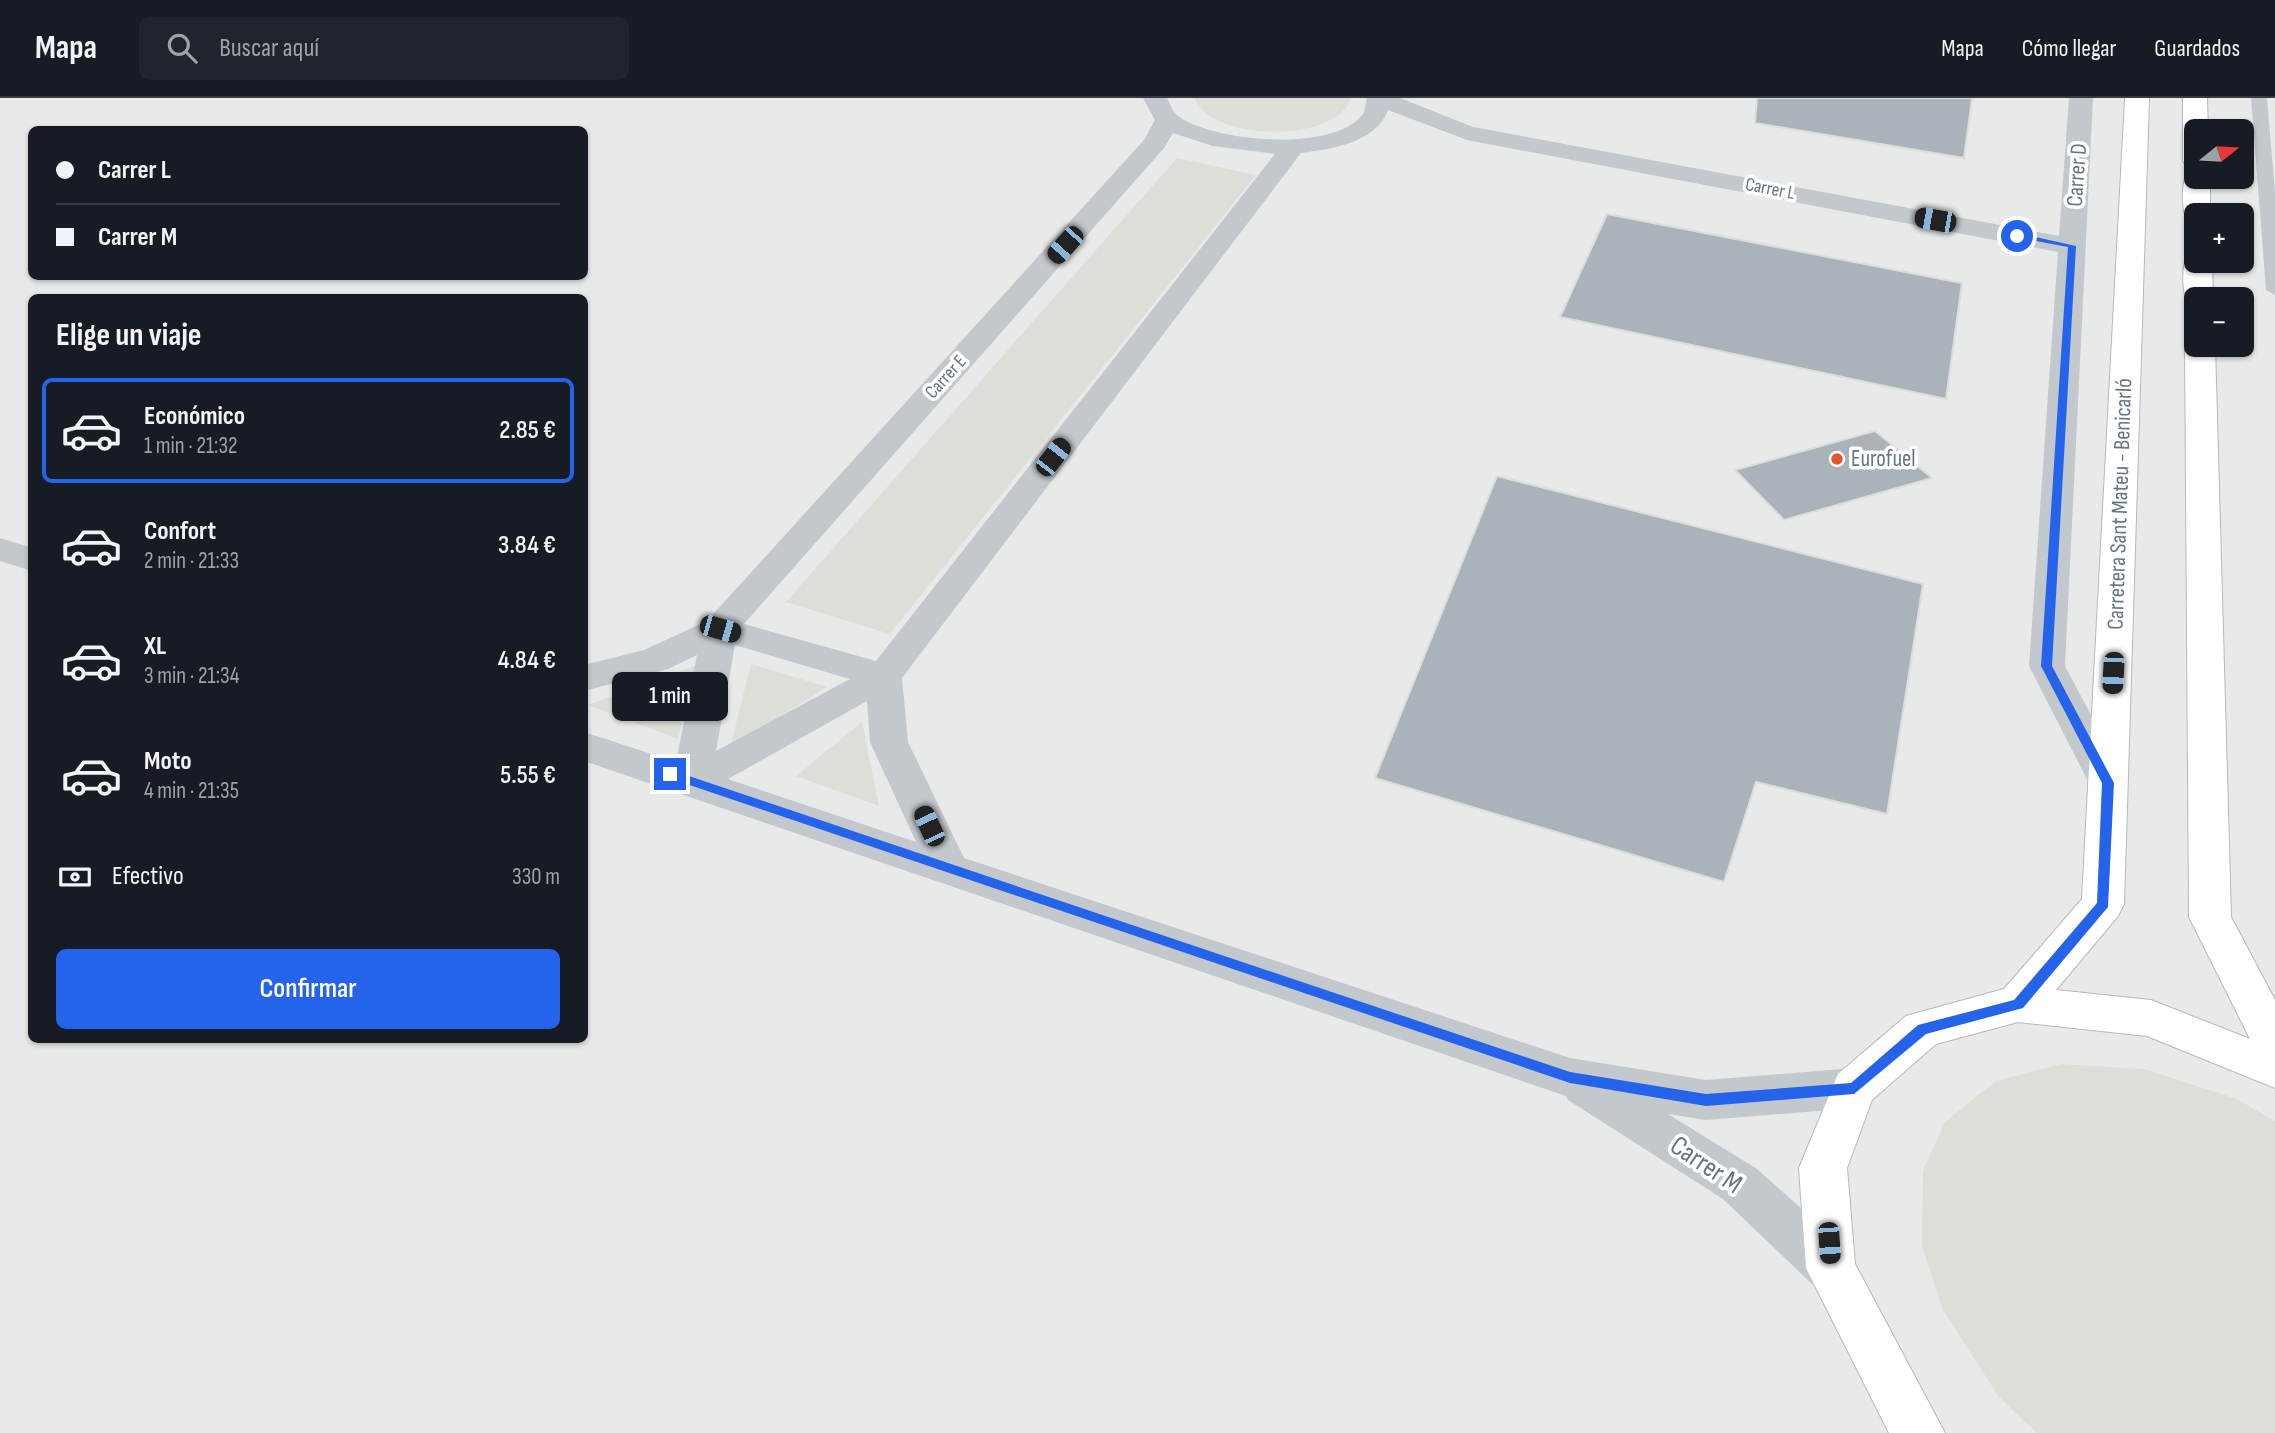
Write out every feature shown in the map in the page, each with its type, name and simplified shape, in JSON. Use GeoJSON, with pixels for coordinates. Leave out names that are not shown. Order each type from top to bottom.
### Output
{"type":"FeatureCollection","features":[{"type":"Feature","properties":{"kind":"main road","name":"Carretera Sant Mateu - Benicarló"},"geometry":{"type":"LineString","coordinates":[[2018,1004],[2103,904],[2137,98]]}},
{"type":"Feature","properties":{"kind":"main road"},"geometry":{"type":"LineString","coordinates":[[2195,98],[2195,119]]}},
{"type":"Feature","properties":{"kind":"main road"},"geometry":{"type":"LineString","coordinates":[[2200,357],[2210,917],[2275,1043]]}},
{"type":"Feature","properties":{"kind":"main road"},"geometry":{"type":"LineString","coordinates":[[1918,1433],[1831,1268],[1824,1168],[1854,1088],[1922,1029],[2018,1004],[2151,1018],[2275,1069]]}},
{"type":"Feature","properties":{"kind":"street","name":"Carrer L"},"geometry":{"type":"LineString","coordinates":[[1379,98],[1467,133],[2072,246]]}},
{"type":"Feature","properties":{"kind":"street"},"geometry":{"type":"LineString","coordinates":[[1161,109],[1220,143],[1292,148],[1348,135],[1373,118],[1379,98]]}},
{"type":"Feature","properties":{"kind":"street","name":"Carrer D"},"geometry":{"type":"LineString","coordinates":[[2081,98],[2046,666],[2108,783]]}},
{"type":"Feature","properties":{"kind":"street","name":"Carrer E"},"geometry":{"type":"LineString","coordinates":[[588,677],[655,660],[720,629],[1155,144],[1161,109]]}},
{"type":"Feature","properties":{"kind":"street","name":"Carrer L"},"geometry":{"type":"LineString","coordinates":[[1348,135],[1467,133]]}},
{"type":"Feature","properties":{"kind":"street"},"geometry":{"type":"LineString","coordinates":[[691,782],[884,676],[1292,148]]}},
{"type":"Feature","properties":{"kind":"street"},"geometry":{"type":"LineString","coordinates":[[0,549],[28,559]]}},
{"type":"Feature","properties":{"kind":"street"},"geometry":{"type":"LineString","coordinates":[[691,782],[720,629],[884,676]]}},
{"type":"Feature","properties":{"kind":"street"},"geometry":{"type":"LineString","coordinates":[[884,676],[889,742],[949,869]]}},
{"type":"Feature","properties":{"kind":"street","name":"Carrer M"},"geometry":{"type":"LineString","coordinates":[[588,747],[1570,1077],[1706,1100],[1854,1088]]}},
{"type":"Feature","properties":{"kind":"street","name":"Carrer M"},"geometry":{"type":"LineString","coordinates":[[1570,1077],[1740,1184],[1831,1268]]}},
{"type":"Feature","properties":{"kind":"lane"},"geometry":{"type":"LineString","coordinates":[[2259,98],[2275,290]]}},
{"type":"Feature","properties":{"kind":"shaded area"},"geometry":{"type":"Polygon","coordinates":[[[0,98],[2275,98],[2275,1433],[0,1433],[0,98]]]}},
{"type":"Feature","properties":{"kind":"shaded area"},"geometry":{"type":"Polygon","coordinates":[[[1195,98],[1351,98],[1340,113],[1322,124],[1298,130],[1272,132],[1223,123],[1205,112],[1195,98]]]}},
{"type":"Feature","properties":{"kind":"shaded area"},"geometry":{"type":"Polygon","coordinates":[[[1177,158],[1256,175],[890,634],[786,602],[1177,158]]]}},
{"type":"Feature","properties":{"kind":"shaded area"},"geometry":{"type":"Polygon","coordinates":[[[751,664],[827,687],[730,748],[751,664]]]}},
{"type":"Feature","properties":{"kind":"shaded area"},"geometry":{"type":"Polygon","coordinates":[[[697,665],[678,739],[588,705],[697,665]]]}},
{"type":"Feature","properties":{"kind":"shaded area"},"geometry":{"type":"Polygon","coordinates":[[[862,722],[879,806],[796,776],[862,722]]]}},
{"type":"Feature","properties":{"kind":"shaded area"},"geometry":{"type":"Polygon","coordinates":[[[2061,1064],[2144,1069],[2237,1099],[2275,1121],[2275,1433],[2037,1433],[1999,1397],[1943,1310],[1922,1246],[1923,1171],[1945,1122],[1996,1081],[2061,1064]]]}},
{"type":"Feature","properties":{"kind":"building"},"geometry":{"type":"Polygon","coordinates":[[[1757,98],[1972,98],[1964,158],[1755,123],[1757,98]]]}},
{"type":"Feature","properties":{"kind":"building"},"geometry":{"type":"Polygon","coordinates":[[[1607,214],[1962,283],[1946,399],[1560,317],[1607,214]]]}},
{"type":"Feature","properties":{"kind":"building"},"geometry":{"type":"Polygon","coordinates":[[[1875,431],[1932,478],[1784,520],[1735,470],[1875,431]]]}},
{"type":"Feature","properties":{"kind":"building"},"geometry":{"type":"Polygon","coordinates":[[[1497,476],[1923,584],[1887,814],[1756,782],[1724,882],[1375,778],[1497,476]]]}},
{"type":"Feature","properties":{"kind":"place","name":"Eurofuel"},"geometry":{"type":"Point","coordinates":[1837,459]}},
{"type":"Feature","properties":{"kind":"route"},"geometry":{"type":"LineString","coordinates":[[670,774],[1570,1077],[1706,1100],[1854,1088],[1922,1029],[2018,1004],[2103,904],[2108,783],[2046,666],[2072,246],[2017,236]]}}]}
